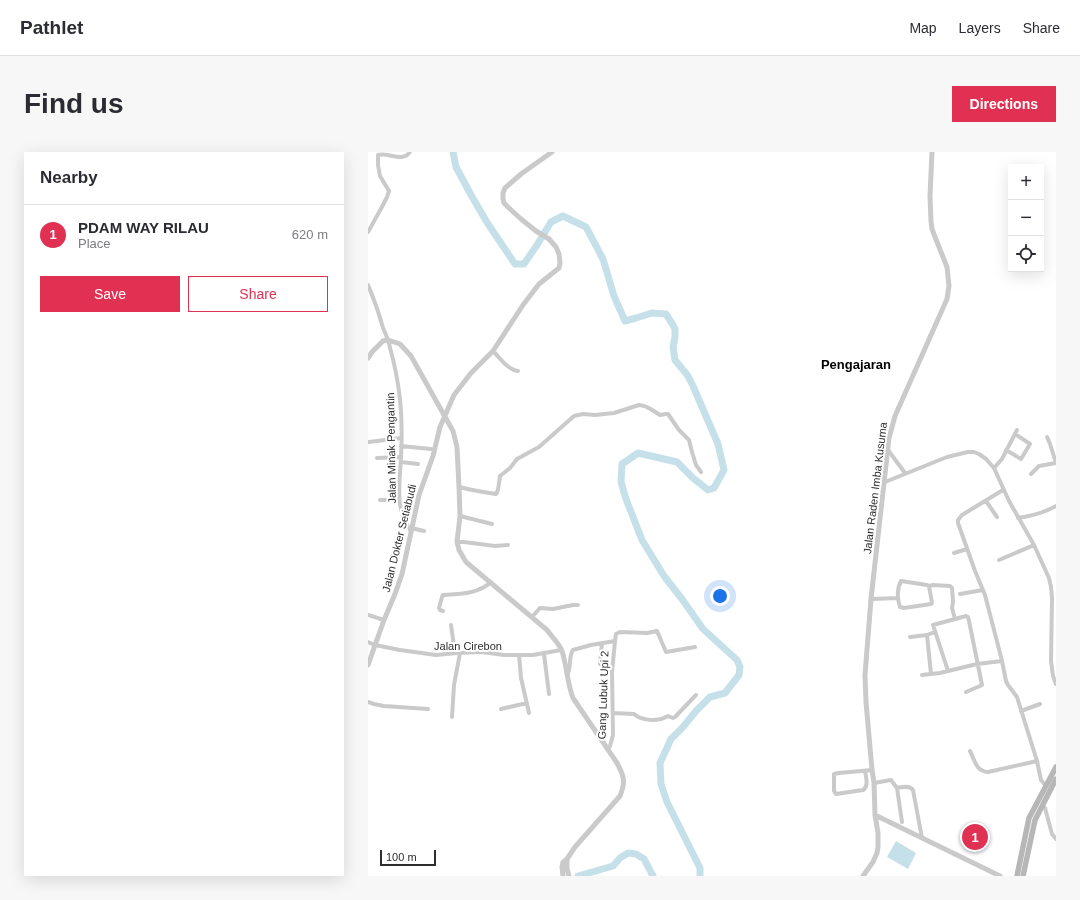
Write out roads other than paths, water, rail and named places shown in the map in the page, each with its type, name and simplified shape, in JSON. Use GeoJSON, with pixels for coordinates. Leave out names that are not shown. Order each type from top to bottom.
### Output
{"type":"FeatureCollection","features":[{"type":"Feature","properties":{"kind":"main road"},"geometry":{"type":"LineString","coordinates":[[1023,876],[1035,820],[1054,778],[1056,767]]}},
{"type":"Feature","properties":{"kind":"main road"},"geometry":{"type":"LineString","coordinates":[[1017,876],[1029,818],[1046,786],[1054,778]]}},
{"type":"Feature","properties":{"kind":"main road"},"geometry":{"type":"LineString","coordinates":[[1019,865],[1026,867]]}},
{"type":"Feature","properties":{"kind":"street"},"geometry":{"type":"LineString","coordinates":[[368,232],[389,191],[380,176],[378,155],[384,153],[404,157],[408,156],[410,152]]}},
{"type":"Feature","properties":{"kind":"street","name":"Jalan Dokter Setiabudi"},"geometry":{"type":"LineString","coordinates":[[368,665],[384,620],[396,594],[402,574],[419,495],[433,456],[437,437],[454,396],[471,373],[493,351],[523,305],[539,284],[558,268],[560,263],[559,254],[556,247],[549,238],[536,230],[504,203],[503,199],[505,188],[521,174],[552,152]]}},
{"type":"Feature","properties":{"kind":"street","name":"Jalan Raden Imba Kusuma"},"geometry":{"type":"LineString","coordinates":[[863,876],[877,853],[878,847],[865,675],[871,599],[888,450],[895,416],[947,299],[949,286],[947,267],[932,229],[930,174],[932,152]]}},
{"type":"Feature","properties":{"kind":"street","name":"Jalan Minak Pengantin"},"geometry":{"type":"LineString","coordinates":[[368,285],[388,340],[399,388],[401,417],[399,500],[403,519],[411,529]]}},
{"type":"Feature","properties":{"kind":"street"},"geometry":{"type":"LineString","coordinates":[[368,358],[383,341],[388,340],[400,344],[411,356],[453,431],[457,447],[460,516],[458,542],[459,550],[466,562],[547,630],[556,641],[564,659],[569,690],[577,706],[608,748],[622,772],[624,780],[620,796],[562,864],[566,875]]}},
{"type":"Feature","properties":{"kind":"street"},"geometry":{"type":"LineString","coordinates":[[493,351],[509,368],[514,371],[518,371]]}},
{"type":"Feature","properties":{"kind":"street"},"geometry":{"type":"LineString","coordinates":[[459,487],[473,491],[477,490],[496,494],[500,476],[510,468],[517,459],[539,447],[574,416],[583,414],[595,415],[614,413],[638,405],[642,405],[660,415],[668,414],[679,430],[689,440],[696,465],[701,472]]}},
{"type":"Feature","properties":{"kind":"street"},"geometry":{"type":"LineString","coordinates":[[994,468],[1002,458],[1006,450],[1016,432],[1030,444],[1021,459],[1006,450]]}},
{"type":"Feature","properties":{"kind":"street"},"geometry":{"type":"LineString","coordinates":[[1032,474],[1039,466],[1056,463],[1048,437]]}},
{"type":"Feature","properties":{"kind":"street"},"geometry":{"type":"LineString","coordinates":[[370,442],[401,438]]}},
{"type":"Feature","properties":{"kind":"street"},"geometry":{"type":"LineString","coordinates":[[401,446],[432,449]]}},
{"type":"Feature","properties":{"kind":"street"},"geometry":{"type":"LineString","coordinates":[[888,450],[905,474]]}},
{"type":"Feature","properties":{"kind":"street"},"geometry":{"type":"LineString","coordinates":[[885,482],[947,456],[968,452],[979,454],[994,468],[1003,490],[1034,545],[1049,578],[1051,587],[1051,661],[1053,676],[1056,684]]}},
{"type":"Feature","properties":{"kind":"street"},"geometry":{"type":"LineString","coordinates":[[377,458],[401,460],[418,464]]}},
{"type":"Feature","properties":{"kind":"street"},"geometry":{"type":"LineString","coordinates":[[1003,490],[962,515],[958,520],[958,523],[989,608],[1006,681],[1017,697],[1041,780],[1046,786]]}},
{"type":"Feature","properties":{"kind":"street"},"geometry":{"type":"LineString","coordinates":[[380,500],[399,500]]}},
{"type":"Feature","properties":{"kind":"street"},"geometry":{"type":"LineString","coordinates":[[986,501],[997,517]]}},
{"type":"Feature","properties":{"kind":"street"},"geometry":{"type":"LineString","coordinates":[[1018,518],[1035,515],[1056,506]]}},
{"type":"Feature","properties":{"kind":"street"},"geometry":{"type":"LineString","coordinates":[[460,516],[492,524]]}},
{"type":"Feature","properties":{"kind":"street"},"geometry":{"type":"LineString","coordinates":[[411,529],[424,531]]}},
{"type":"Feature","properties":{"kind":"street"},"geometry":{"type":"LineString","coordinates":[[458,542],[495,546],[508,545]]}},
{"type":"Feature","properties":{"kind":"street"},"geometry":{"type":"LineString","coordinates":[[999,560],[1034,545]]}},
{"type":"Feature","properties":{"kind":"street"},"geometry":{"type":"LineString","coordinates":[[954,553],[968,549]]}},
{"type":"Feature","properties":{"kind":"street"},"geometry":{"type":"LineString","coordinates":[[929,586],[932,600],[931,604],[904,608],[900,607],[898,598],[901,580],[929,586],[950,586],[952,588],[952,608],[955,619]]}},
{"type":"Feature","properties":{"kind":"street"},"geometry":{"type":"LineString","coordinates":[[442,610],[439,608],[444,595],[470,593],[491,582]]}},
{"type":"Feature","properties":{"kind":"street"},"geometry":{"type":"LineString","coordinates":[[960,594],[983,590]]}},
{"type":"Feature","properties":{"kind":"street"},"geometry":{"type":"LineString","coordinates":[[871,599],[898,598]]}},
{"type":"Feature","properties":{"kind":"street"},"geometry":{"type":"LineString","coordinates":[[532,618],[540,608],[553,609],[573,604],[578,605]]}},
{"type":"Feature","properties":{"kind":"street"},"geometry":{"type":"LineString","coordinates":[[368,615],[384,620]]}},
{"type":"Feature","properties":{"kind":"street"},"geometry":{"type":"LineString","coordinates":[[948,671],[933,625],[966,616],[968,617],[982,685],[966,692]]}},
{"type":"Feature","properties":{"kind":"street"},"geometry":{"type":"LineString","coordinates":[[451,625],[458,653],[452,717]]}},
{"type":"Feature","properties":{"kind":"street"},"geometry":{"type":"LineString","coordinates":[[566,675],[570,667],[570,654],[573,650],[615,641],[616,634],[620,632],[656,631],[658,632],[666,652],[696,647]]}},
{"type":"Feature","properties":{"kind":"street"},"geometry":{"type":"LineString","coordinates":[[910,637],[927,635],[935,632]]}},
{"type":"Feature","properties":{"kind":"street"},"geometry":{"type":"LineString","coordinates":[[927,635],[931,674]]}},
{"type":"Feature","properties":{"kind":"street","name":"Gang Lubuk Upi 2"},"geometry":{"type":"LineString","coordinates":[[608,748],[613,735],[611,702],[615,641]]}},
{"type":"Feature","properties":{"kind":"street","name":"Jalan Cirebon"},"geometry":{"type":"LineString","coordinates":[[368,642],[375,645],[400,650],[436,655],[482,652],[519,655],[544,654],[561,650]]}},
{"type":"Feature","properties":{"kind":"street"},"geometry":{"type":"LineString","coordinates":[[600,664],[602,643]]}},
{"type":"Feature","properties":{"kind":"street"},"geometry":{"type":"LineString","coordinates":[[544,654],[549,694]]}},
{"type":"Feature","properties":{"kind":"street"},"geometry":{"type":"LineString","coordinates":[[519,655],[521,678],[529,713]]}},
{"type":"Feature","properties":{"kind":"street"},"geometry":{"type":"LineString","coordinates":[[922,675],[977,664],[1002,661]]}},
{"type":"Feature","properties":{"kind":"street"},"geometry":{"type":"LineString","coordinates":[[612,713],[634,714],[642,719],[661,720],[668,716],[673,718],[696,696]]}},
{"type":"Feature","properties":{"kind":"street"},"geometry":{"type":"LineString","coordinates":[[368,702],[384,706],[428,709]]}},
{"type":"Feature","properties":{"kind":"street"},"geometry":{"type":"LineString","coordinates":[[501,709],[527,703]]}},
{"type":"Feature","properties":{"kind":"street"},"geometry":{"type":"LineString","coordinates":[[1021,710],[1040,704]]}},
{"type":"Feature","properties":{"kind":"street"},"geometry":{"type":"LineString","coordinates":[[970,751],[978,768],[984,772],[1037,762]]}},
{"type":"Feature","properties":{"kind":"street"},"geometry":{"type":"LineString","coordinates":[[865,771],[866,789],[836,794],[834,791],[834,774],[872,770]]}},
{"type":"Feature","properties":{"kind":"street"},"geometry":{"type":"LineString","coordinates":[[874,783],[891,780],[897,788],[902,822]]}},
{"type":"Feature","properties":{"kind":"street"},"geometry":{"type":"LineString","coordinates":[[897,788],[909,787],[913,790],[922,838]]}},
{"type":"Feature","properties":{"kind":"street"},"geometry":{"type":"LineString","coordinates":[[1042,806],[1045,808],[1052,834],[1056,840]]}},
{"type":"Feature","properties":{"kind":"street"},"geometry":{"type":"LineString","coordinates":[[875,815],[1000,876]]}},
{"type":"Feature","properties":{"kind":"street"},"geometry":{"type":"LineString","coordinates":[[878,833],[880,825],[886,821]]}},
{"type":"Feature","properties":{"kind":"water"},"geometry":{"type":"Polygon","coordinates":[[[896,841],[916,853],[908,869],[887,857],[896,841]]]}},
{"type":"Feature","properties":{"kind":"waterway"},"geometry":{"type":"LineString","coordinates":[[453,152],[456,167],[471,195],[488,224],[515,264],[524,264],[551,222],[563,216],[586,227],[603,259],[614,296],[625,321],[652,313],[666,314],[675,329],[673,347],[675,360],[688,376],[718,444],[724,470],[714,488],[708,490],[677,462],[638,453],[622,464],[621,482],[642,540],[664,576],[703,629],[737,660],[740,667],[739,675],[725,693],[710,697],[671,739],[660,763],[661,784],[667,802],[700,868],[700,876]]}},
{"type":"Feature","properties":{"kind":"waterway"},"geometry":{"type":"LineString","coordinates":[[578,876],[613,866],[620,858],[628,853],[636,854],[644,859],[653,876]]}},
{"type":"Feature","properties":{"kind":"place","name":"PDAM WAY RILAU"},"geometry":{"type":"Point","coordinates":[975,837]}},
{"type":"Feature","properties":{"kind":"district","name":"Pengajaran"},"geometry":{"type":"Point","coordinates":[856,364]}}]}
